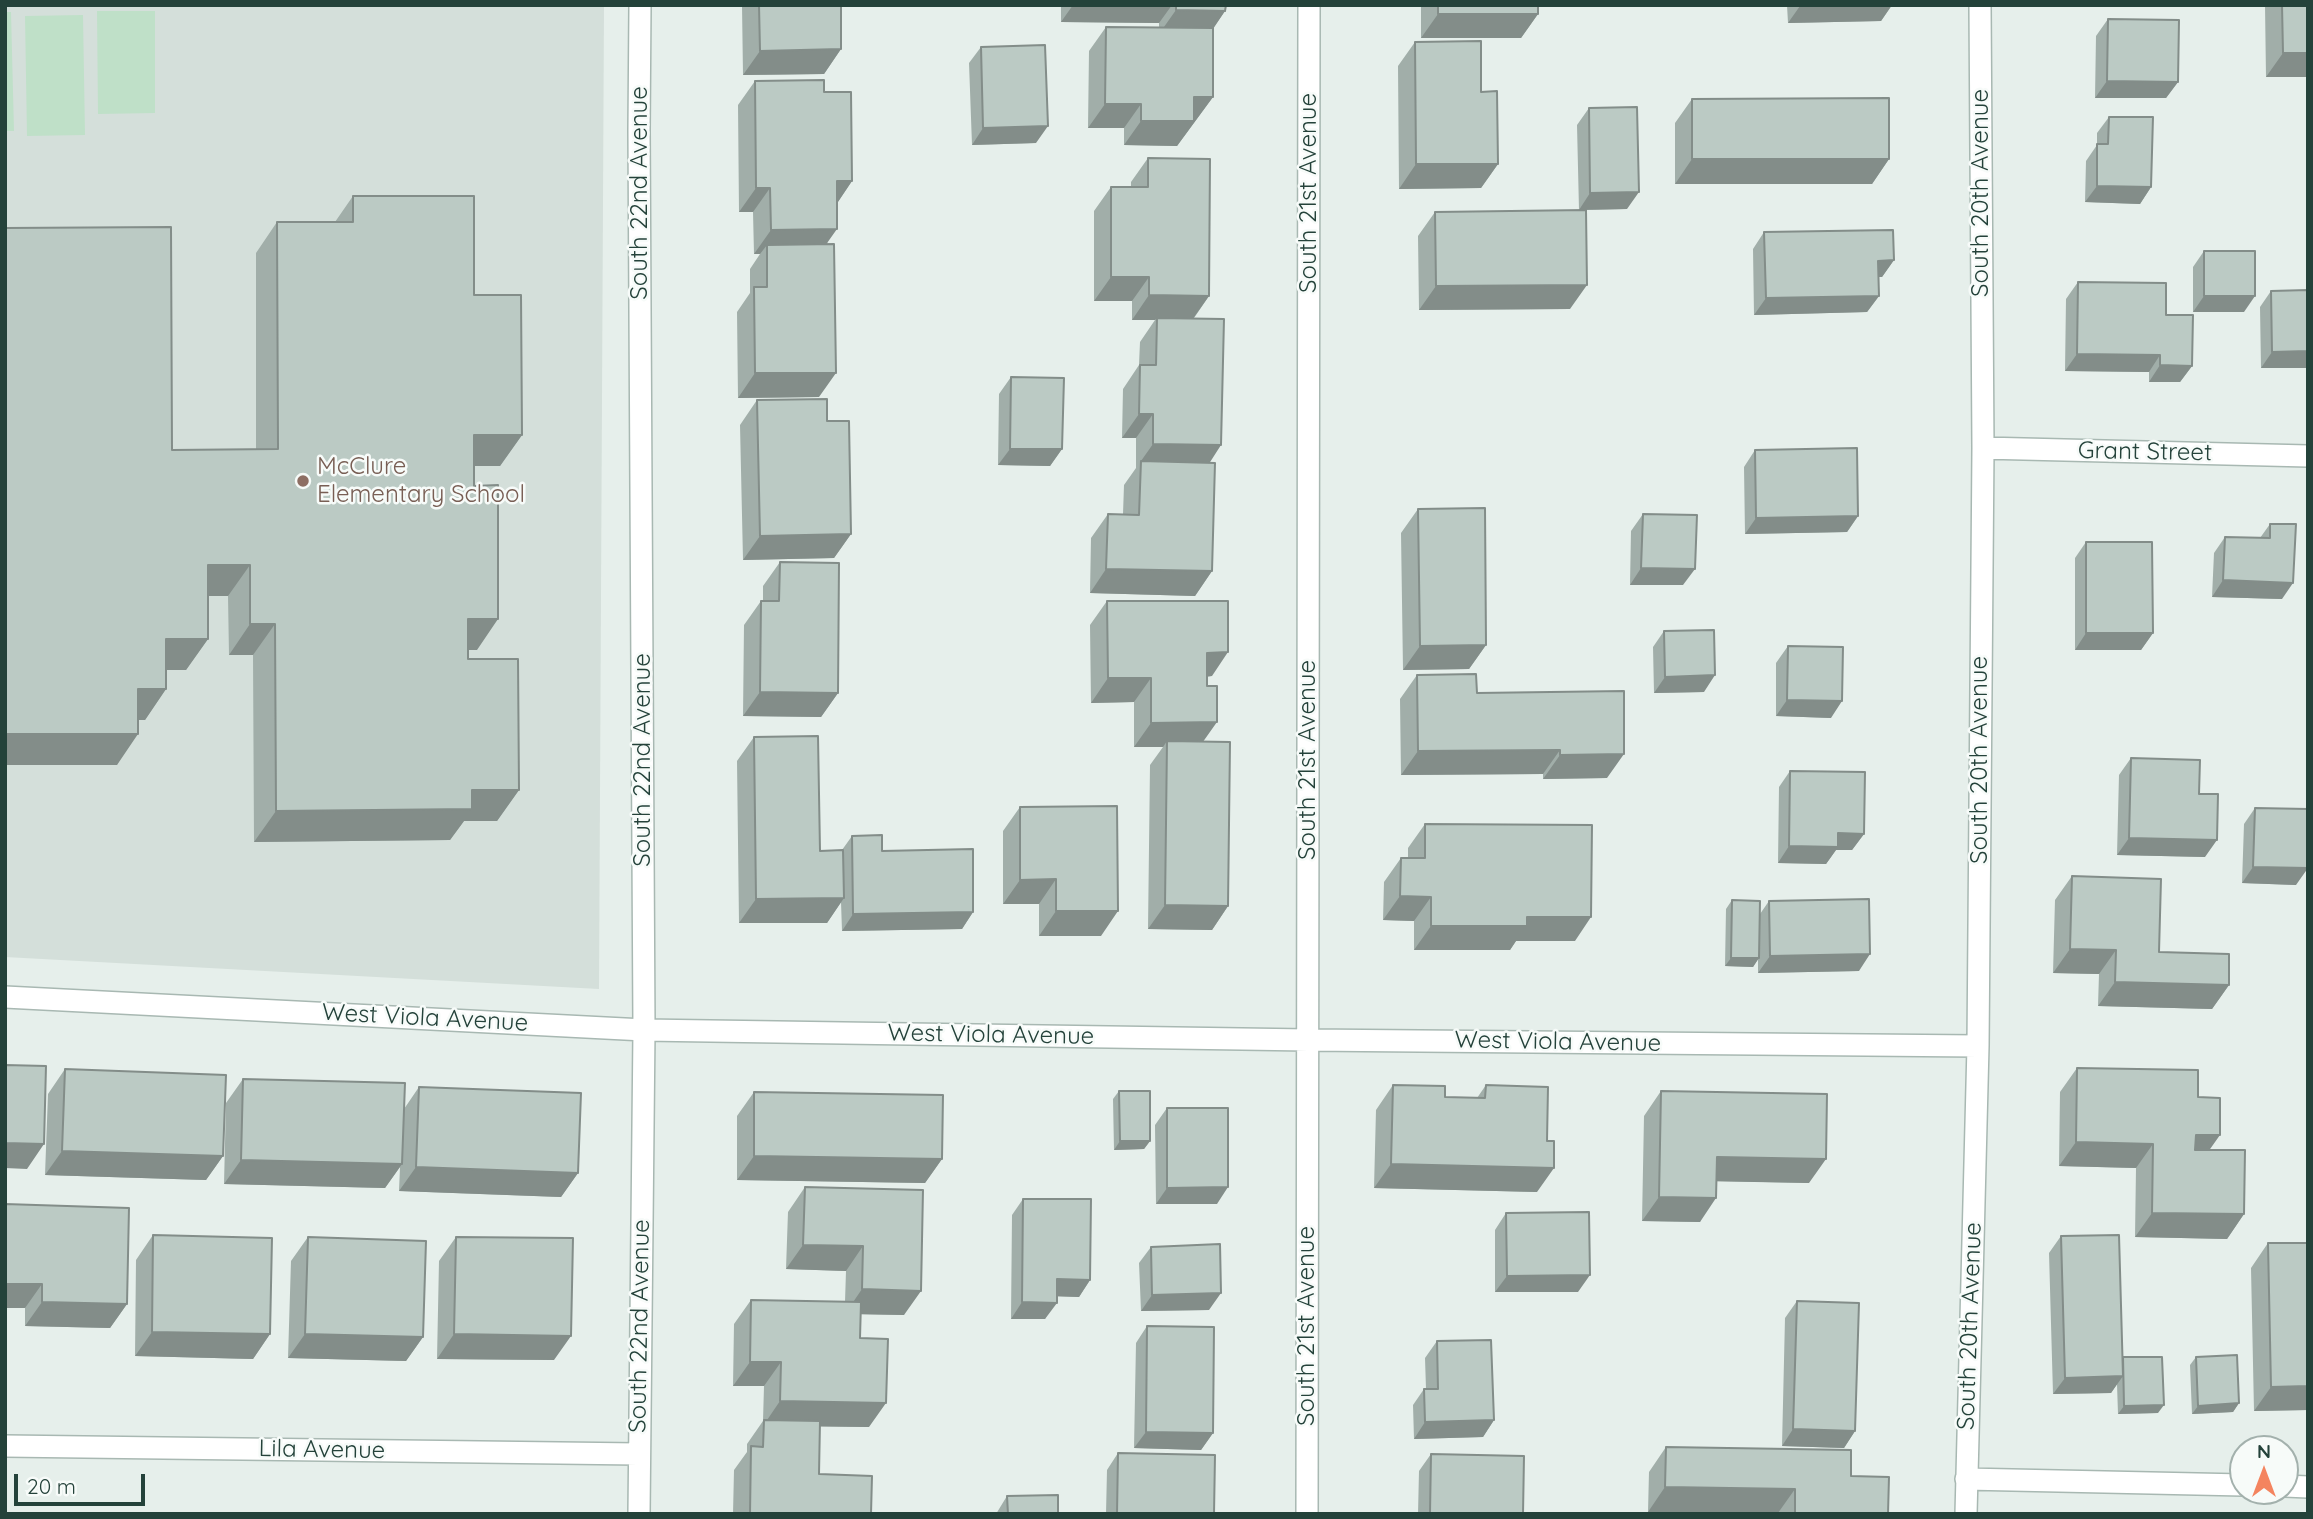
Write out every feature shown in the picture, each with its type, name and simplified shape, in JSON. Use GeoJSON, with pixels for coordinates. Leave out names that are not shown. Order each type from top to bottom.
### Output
{"type":"FeatureCollection","features":[{"type":"Feature","properties":{"kind":"street","name":"South 22nd Avenue"},"geometry":{"type":"LineString","coordinates":[[639,1514],[644,1030],[640,5]]}},
{"type":"Feature","properties":{"kind":"street","name":"South 21st Avenue"},"geometry":{"type":"LineString","coordinates":[[1307,1514],[1310,5]]}},
{"type":"Feature","properties":{"kind":"street","name":"South 20th Avenue"},"geometry":{"type":"LineString","coordinates":[[1966,1514],[1978,1046],[1983,448],[1980,5]]}},
{"type":"Feature","properties":{"kind":"street","name":"Grant Street"},"geometry":{"type":"LineString","coordinates":[[1983,448],[2308,456]]}},
{"type":"Feature","properties":{"kind":"street","name":"West Viola Avenue"},"geometry":{"type":"LineString","coordinates":[[5,996],[644,1030],[1978,1046]]}},
{"type":"Feature","properties":{"kind":"street","name":"Lila Avenue"},"geometry":{"type":"LineString","coordinates":[[5,1446],[638,1454]]}},
{"type":"Feature","properties":{"kind":"street"},"geometry":{"type":"LineString","coordinates":[[1966,1479],[2229,1485]]}},
{"type":"Feature","properties":{"kind":"shaded area","name":"McClure Elementary School"},"geometry":{"type":"Polygon","coordinates":[[[5,5],[604,5],[599,989],[5,957],[5,5]]]}},
{"type":"Feature","properties":{"kind":"green space"},"geometry":{"type":"Polygon","coordinates":[[[97,11],[155,11],[155,113],[98,114],[97,11]]]}},
{"type":"Feature","properties":{"kind":"green space"},"geometry":{"type":"Polygon","coordinates":[[[5,12],[11,12],[14,131],[5,131],[5,12]]]}},
{"type":"Feature","properties":{"kind":"green space"},"geometry":{"type":"Polygon","coordinates":[[[83,15],[85,135],[27,136],[25,16],[83,15]]]}},
{"type":"Feature","properties":{"kind":"building"},"geometry":{"type":"Polygon","coordinates":[[[759,5],[841,5],[841,49],[760,51],[759,5]]]}},
{"type":"Feature","properties":{"kind":"building"},"geometry":{"type":"Polygon","coordinates":[[[1176,5],[1226,5],[1225,11],[1176,10],[1176,5]]]}},
{"type":"Feature","properties":{"kind":"building"},"geometry":{"type":"Polygon","coordinates":[[[1438,5],[1538,5],[1538,14],[1438,14],[1438,5]]]}},
{"type":"Feature","properties":{"kind":"building"},"geometry":{"type":"Polygon","coordinates":[[[2282,5],[2308,5],[2308,53],[2283,53],[2282,5]]]}},
{"type":"Feature","properties":{"kind":"building"},"geometry":{"type":"Polygon","coordinates":[[[2108,19],[2179,20],[2178,82],[2107,81],[2108,19]]]}},
{"type":"Feature","properties":{"kind":"building"},"geometry":{"type":"Polygon","coordinates":[[[1106,27],[1213,28],[1213,97],[1194,97],[1194,121],[1141,121],[1141,104],[1105,104],[1106,27]]]}},
{"type":"Feature","properties":{"kind":"building"},"geometry":{"type":"Polygon","coordinates":[[[1481,41],[1481,92],[1497,91],[1498,164],[1416,164],[1415,42],[1481,41]]]}},
{"type":"Feature","properties":{"kind":"building"},"geometry":{"type":"Polygon","coordinates":[[[1045,45],[1048,126],[983,128],[981,47],[1045,45]]]}},
{"type":"Feature","properties":{"kind":"building"},"geometry":{"type":"Polygon","coordinates":[[[824,80],[824,92],[851,92],[852,181],[837,181],[837,229],[771,230],[770,188],[756,188],[755,81],[824,80]]]}},
{"type":"Feature","properties":{"kind":"building"},"geometry":{"type":"Polygon","coordinates":[[[1889,98],[1889,159],[1692,159],[1692,99],[1889,98]]]}},
{"type":"Feature","properties":{"kind":"building"},"geometry":{"type":"Polygon","coordinates":[[[1637,107],[1639,192],[1590,193],[1589,108],[1637,107]]]}},
{"type":"Feature","properties":{"kind":"building"},"geometry":{"type":"Polygon","coordinates":[[[2109,117],[2153,117],[2151,187],[2097,186],[2097,144],[2108,144],[2109,117]]]}},
{"type":"Feature","properties":{"kind":"building"},"geometry":{"type":"Polygon","coordinates":[[[1148,158],[1210,159],[1209,296],[1149,295],[1149,277],[1111,277],[1111,187],[1148,187],[1148,158]]]}},
{"type":"Feature","properties":{"kind":"building"},"geometry":{"type":"Polygon","coordinates":[[[353,196],[474,196],[474,295],[521,295],[522,435],[474,435],[474,486],[498,485],[498,619],[468,619],[468,659],[518,659],[519,790],[472,790],[472,809],[276,811],[275,624],[250,624],[250,565],[208,565],[208,639],[166,639],[166,689],[138,689],[138,734],[5,734],[5,228],[171,227],[172,450],[278,449],[277,222],[353,222],[353,196]]]}},
{"type":"Feature","properties":{"kind":"building"},"geometry":{"type":"Polygon","coordinates":[[[1586,210],[1587,285],[1436,286],[1435,212],[1586,210]]]}},
{"type":"Feature","properties":{"kind":"building"},"geometry":{"type":"Polygon","coordinates":[[[1893,230],[1894,260],[1878,261],[1879,296],[1766,298],[1764,232],[1893,230]]]}},
{"type":"Feature","properties":{"kind":"building"},"geometry":{"type":"Polygon","coordinates":[[[834,244],[836,373],[755,373],[754,287],[767,287],[767,245],[834,244]]]}},
{"type":"Feature","properties":{"kind":"building"},"geometry":{"type":"Polygon","coordinates":[[[2204,251],[2255,251],[2255,296],[2204,296],[2204,251]]]}},
{"type":"Feature","properties":{"kind":"building"},"geometry":{"type":"Polygon","coordinates":[[[2078,282],[2166,283],[2166,315],[2193,315],[2192,366],[2160,365],[2160,355],[2077,354],[2078,282]]]}},
{"type":"Feature","properties":{"kind":"building"},"geometry":{"type":"Polygon","coordinates":[[[2308,290],[2308,351],[2272,352],[2271,291],[2308,290]]]}},
{"type":"Feature","properties":{"kind":"building"},"geometry":{"type":"Polygon","coordinates":[[[1157,318],[1224,319],[1221,445],[1153,444],[1153,414],[1139,414],[1140,365],[1156,365],[1157,318]]]}},
{"type":"Feature","properties":{"kind":"building"},"geometry":{"type":"Polygon","coordinates":[[[1011,377],[1064,378],[1062,449],[1010,449],[1011,377]]]}},
{"type":"Feature","properties":{"kind":"building"},"geometry":{"type":"Polygon","coordinates":[[[827,399],[827,421],[849,421],[851,534],[760,536],[757,400],[827,399]]]}},
{"type":"Feature","properties":{"kind":"building"},"geometry":{"type":"Polygon","coordinates":[[[1857,448],[1858,516],[1756,518],[1755,450],[1857,448]]]}},
{"type":"Feature","properties":{"kind":"building"},"geometry":{"type":"Polygon","coordinates":[[[1141,461],[1215,463],[1212,571],[1106,569],[1108,514],[1139,515],[1141,461]]]}},
{"type":"Feature","properties":{"kind":"building"},"geometry":{"type":"Polygon","coordinates":[[[1485,508],[1486,645],[1420,646],[1418,509],[1485,508]]]}},
{"type":"Feature","properties":{"kind":"building"},"geometry":{"type":"Polygon","coordinates":[[[1643,514],[1697,515],[1695,569],[1641,568],[1643,514]]]}},
{"type":"Feature","properties":{"kind":"building"},"geometry":{"type":"Polygon","coordinates":[[[2270,524],[2296,524],[2293,583],[2223,580],[2225,537],[2270,538],[2270,524]]]}},
{"type":"Feature","properties":{"kind":"building"},"geometry":{"type":"Polygon","coordinates":[[[2086,542],[2152,542],[2153,633],[2086,633],[2086,542]]]}},
{"type":"Feature","properties":{"kind":"building"},"geometry":{"type":"Polygon","coordinates":[[[780,562],[839,563],[838,693],[760,692],[761,601],[779,601],[780,562]]]}},
{"type":"Feature","properties":{"kind":"building"},"geometry":{"type":"Polygon","coordinates":[[[1107,601],[1228,601],[1228,652],[1207,653],[1207,686],[1217,686],[1217,722],[1151,723],[1151,678],[1108,678],[1107,601]]]}},
{"type":"Feature","properties":{"kind":"building"},"geometry":{"type":"Polygon","coordinates":[[[1714,630],[1715,675],[1665,677],[1664,631],[1714,630]]]}},
{"type":"Feature","properties":{"kind":"building"},"geometry":{"type":"Polygon","coordinates":[[[1788,646],[1843,647],[1842,701],[1787,700],[1788,646]]]}},
{"type":"Feature","properties":{"kind":"building"},"geometry":{"type":"Polygon","coordinates":[[[1476,674],[1477,693],[1624,691],[1624,754],[1560,755],[1560,750],[1418,751],[1417,675],[1476,674]]]}},
{"type":"Feature","properties":{"kind":"building"},"geometry":{"type":"Polygon","coordinates":[[[818,736],[820,851],[843,850],[844,898],[756,899],[754,737],[818,736]]]}},
{"type":"Feature","properties":{"kind":"building"},"geometry":{"type":"Polygon","coordinates":[[[1167,741],[1230,742],[1228,906],[1165,905],[1167,741]]]}},
{"type":"Feature","properties":{"kind":"building"},"geometry":{"type":"Polygon","coordinates":[[[2131,758],[2200,760],[2199,794],[2218,794],[2217,840],[2129,838],[2131,758]]]}},
{"type":"Feature","properties":{"kind":"building"},"geometry":{"type":"Polygon","coordinates":[[[1790,771],[1865,772],[1864,834],[1838,833],[1838,847],[1789,846],[1790,771]]]}},
{"type":"Feature","properties":{"kind":"building"},"geometry":{"type":"Polygon","coordinates":[[[1117,806],[1118,911],[1056,911],[1056,879],[1020,880],[1020,807],[1117,806]]]}},
{"type":"Feature","properties":{"kind":"building"},"geometry":{"type":"Polygon","coordinates":[[[2255,808],[2308,809],[2308,868],[2253,867],[2255,808]]]}},
{"type":"Feature","properties":{"kind":"building"},"geometry":{"type":"Polygon","coordinates":[[[1425,824],[1592,825],[1591,917],[1527,917],[1527,926],[1431,926],[1431,897],[1400,896],[1401,858],[1425,858],[1425,824]]]}},
{"type":"Feature","properties":{"kind":"building"},"geometry":{"type":"Polygon","coordinates":[[[882,835],[882,851],[973,849],[973,912],[853,914],[852,836],[882,835]]]}},
{"type":"Feature","properties":{"kind":"building"},"geometry":{"type":"Polygon","coordinates":[[[2072,876],[2161,879],[2159,952],[2229,954],[2229,985],[2115,982],[2116,950],[2070,949],[2072,876]]]}},
{"type":"Feature","properties":{"kind":"building"},"geometry":{"type":"Polygon","coordinates":[[[1869,899],[1870,954],[1770,956],[1769,901],[1869,899]]]}},
{"type":"Feature","properties":{"kind":"building"},"geometry":{"type":"Polygon","coordinates":[[[1732,900],[1760,901],[1759,958],[1731,958],[1732,900]]]}},
{"type":"Feature","properties":{"kind":"building"},"geometry":{"type":"Polygon","coordinates":[[[5,1065],[46,1066],[44,1144],[5,1143],[5,1065]]]}},
{"type":"Feature","properties":{"kind":"building"},"geometry":{"type":"Polygon","coordinates":[[[2077,1068],[2198,1070],[2198,1097],[2220,1098],[2220,1135],[2196,1135],[2195,1150],[2245,1150],[2244,1214],[2152,1213],[2153,1144],[2076,1142],[2077,1068]]]}},
{"type":"Feature","properties":{"kind":"building"},"geometry":{"type":"Polygon","coordinates":[[[65,1069],[226,1075],[223,1156],[62,1151],[65,1069]]]}},
{"type":"Feature","properties":{"kind":"building"},"geometry":{"type":"Polygon","coordinates":[[[243,1079],[405,1083],[402,1164],[241,1160],[243,1079]]]}},
{"type":"Feature","properties":{"kind":"building"},"geometry":{"type":"Polygon","coordinates":[[[1393,1085],[1445,1086],[1445,1097],[1485,1098],[1486,1085],[1548,1087],[1547,1141],[1554,1141],[1554,1168],[1391,1164],[1393,1085]]]}},
{"type":"Feature","properties":{"kind":"building"},"geometry":{"type":"Polygon","coordinates":[[[419,1087],[581,1093],[578,1173],[416,1167],[419,1087]]]}},
{"type":"Feature","properties":{"kind":"building"},"geometry":{"type":"Polygon","coordinates":[[[1119,1091],[1150,1091],[1150,1141],[1120,1141],[1119,1091]]]}},
{"type":"Feature","properties":{"kind":"building"},"geometry":{"type":"Polygon","coordinates":[[[1661,1091],[1827,1094],[1826,1159],[1717,1157],[1716,1198],[1659,1197],[1661,1091]]]}},
{"type":"Feature","properties":{"kind":"building"},"geometry":{"type":"Polygon","coordinates":[[[754,1092],[943,1095],[942,1159],[754,1156],[754,1092]]]}},
{"type":"Feature","properties":{"kind":"building"},"geometry":{"type":"Polygon","coordinates":[[[1167,1108],[1228,1108],[1228,1187],[1167,1188],[1167,1108]]]}},
{"type":"Feature","properties":{"kind":"building"},"geometry":{"type":"Polygon","coordinates":[[[805,1187],[923,1190],[921,1291],[862,1289],[863,1246],[803,1245],[805,1187]]]}},
{"type":"Feature","properties":{"kind":"building"},"geometry":{"type":"Polygon","coordinates":[[[1023,1199],[1091,1199],[1090,1280],[1057,1279],[1057,1303],[1022,1302],[1023,1199]]]}},
{"type":"Feature","properties":{"kind":"building"},"geometry":{"type":"Polygon","coordinates":[[[5,1204],[129,1208],[127,1304],[42,1302],[42,1284],[5,1284],[5,1204]]]}},
{"type":"Feature","properties":{"kind":"building"},"geometry":{"type":"Polygon","coordinates":[[[1589,1212],[1590,1275],[1507,1276],[1506,1213],[1589,1212]]]}},
{"type":"Feature","properties":{"kind":"building"},"geometry":{"type":"Polygon","coordinates":[[[153,1235],[272,1238],[270,1334],[152,1332],[153,1235]]]}},
{"type":"Feature","properties":{"kind":"building"},"geometry":{"type":"Polygon","coordinates":[[[2119,1235],[2123,1376],[2065,1378],[2061,1236],[2119,1235]]]}},
{"type":"Feature","properties":{"kind":"building"},"geometry":{"type":"Polygon","coordinates":[[[308,1237],[426,1241],[423,1337],[305,1334],[308,1237]]]}},
{"type":"Feature","properties":{"kind":"building"},"geometry":{"type":"Polygon","coordinates":[[[456,1237],[573,1238],[571,1336],[454,1334],[456,1237]]]}},
{"type":"Feature","properties":{"kind":"building"},"geometry":{"type":"Polygon","coordinates":[[[2268,1243],[2308,1243],[2308,1386],[2271,1387],[2268,1243]]]}},
{"type":"Feature","properties":{"kind":"building"},"geometry":{"type":"Polygon","coordinates":[[[1220,1244],[1221,1293],[1152,1295],[1151,1247],[1220,1244]]]}},
{"type":"Feature","properties":{"kind":"building"},"geometry":{"type":"Polygon","coordinates":[[[751,1300],[861,1302],[860,1338],[888,1339],[886,1403],[780,1401],[781,1362],[750,1362],[751,1300]]]}},
{"type":"Feature","properties":{"kind":"building"},"geometry":{"type":"Polygon","coordinates":[[[1797,1301],[1859,1303],[1855,1431],[1793,1429],[1797,1301]]]}},
{"type":"Feature","properties":{"kind":"building"},"geometry":{"type":"Polygon","coordinates":[[[1147,1326],[1214,1327],[1213,1433],[1146,1432],[1147,1326]]]}},
{"type":"Feature","properties":{"kind":"building"},"geometry":{"type":"Polygon","coordinates":[[[1491,1340],[1494,1420],[1425,1422],[1424,1389],[1438,1389],[1437,1341],[1491,1340]]]}},
{"type":"Feature","properties":{"kind":"building"},"geometry":{"type":"Polygon","coordinates":[[[2237,1355],[2239,1403],[2198,1406],[2196,1357],[2237,1355]]]}},
{"type":"Feature","properties":{"kind":"building"},"geometry":{"type":"Polygon","coordinates":[[[2123,1357],[2162,1357],[2164,1405],[2124,1406],[2123,1357]]]}},
{"type":"Feature","properties":{"kind":"building"},"geometry":{"type":"Polygon","coordinates":[[[764,1420],[820,1421],[819,1474],[872,1476],[871,1514],[750,1514],[751,1446],[763,1447],[764,1420]]]}},
{"type":"Feature","properties":{"kind":"building"},"geometry":{"type":"Polygon","coordinates":[[[1666,1447],[1851,1450],[1851,1476],[1889,1477],[1888,1514],[1795,1514],[1795,1489],[1665,1487],[1666,1447]]]}},
{"type":"Feature","properties":{"kind":"building"},"geometry":{"type":"Polygon","coordinates":[[[1118,1453],[1215,1455],[1214,1514],[1117,1514],[1118,1453]]]}},
{"type":"Feature","properties":{"kind":"building"},"geometry":{"type":"Polygon","coordinates":[[[1431,1454],[1524,1456],[1523,1514],[1430,1513],[1431,1454]]]}},
{"type":"Feature","properties":{"kind":"building"},"geometry":{"type":"Polygon","coordinates":[[[1058,1495],[1058,1514],[1008,1514],[1007,1496],[1058,1495]]]}},
{"type":"Feature","properties":{"kind":"place","name":"McClure Elementary School"},"geometry":{"type":"Point","coordinates":[303,481]}}]}
